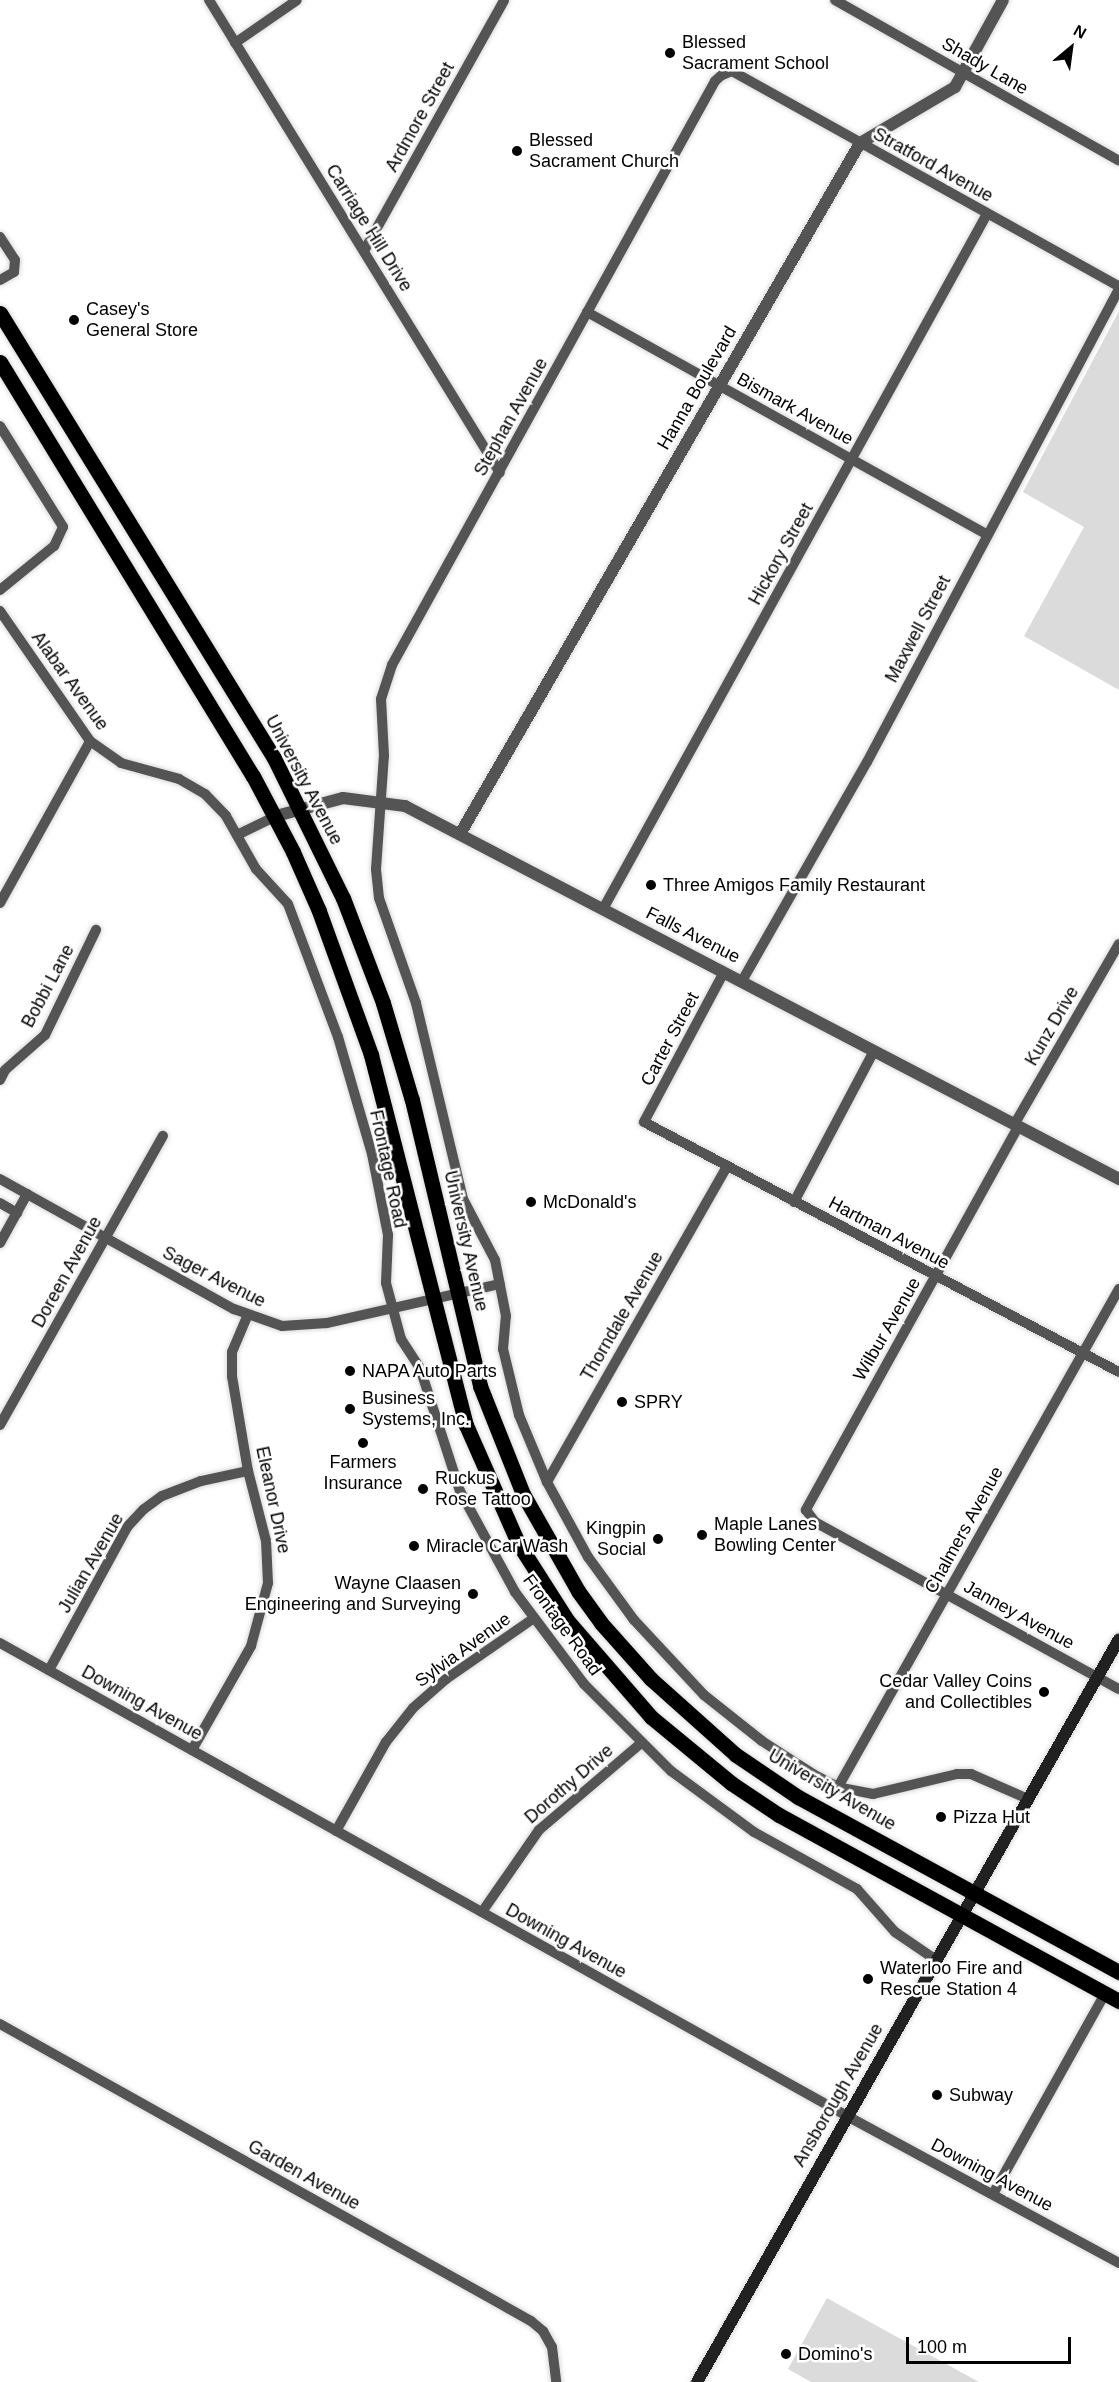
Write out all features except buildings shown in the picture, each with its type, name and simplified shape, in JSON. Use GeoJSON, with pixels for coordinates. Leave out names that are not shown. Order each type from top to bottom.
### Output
{"type":"FeatureCollection","features":[{"type":"Feature","properties":{"kind":"main road","name":"University Avenue"},"geometry":{"type":"LineString","coordinates":[[0,313],[300,807],[343,898],[383,1003],[412,1100],[480,1386],[523,1494],[558,1559],[607,1630],[677,1705],[736,1755],[798,1797],[1119,1971]]}},
{"type":"Feature","properties":{"kind":"main road"},"geometry":{"type":"LineString","coordinates":[[0,362],[276,816],[320,911],[358,1012],[436,1300],[458,1397],[484,1473],[524,1553],[594,1654],[651,1717],[731,1783],[779,1815],[1119,2001]]}},
{"type":"Feature","properties":{"kind":"main road","name":"Ansborough Avenue"},"geometry":{"type":"LineString","coordinates":[[697,2382],[1119,1639]]}},
{"type":"Feature","properties":{"kind":"street","name":"Carriage Hill Drive"},"geometry":{"type":"LineString","coordinates":[[209,0],[500,473]]}},
{"type":"Feature","properties":{"kind":"street"},"geometry":{"type":"LineString","coordinates":[[235,43],[297,0]]}},
{"type":"Feature","properties":{"kind":"street","name":"Ardmore Street"},"geometry":{"type":"LineString","coordinates":[[364,251],[504,0]]}},
{"type":"Feature","properties":{"kind":"street","name":"Shady Lane"},"geometry":{"type":"LineString","coordinates":[[837,0],[1119,161]]}},
{"type":"Feature","properties":{"kind":"street","name":"Hanna Boulevard"},"geometry":{"type":"LineString","coordinates":[[460,834],[860,143],[955,87],[1003,0]]}},
{"type":"Feature","properties":{"kind":"street","name":"Stratford Avenue"},"geometry":{"type":"LineString","coordinates":[[732,71],[1119,288]]}},
{"type":"Feature","properties":{"kind":"street","name":"Stephan Avenue"},"geometry":{"type":"LineString","coordinates":[[383,801],[381,717],[386,681],[715,81],[732,71]]}},
{"type":"Feature","properties":{"kind":"street","name":"Hickory Street"},"geometry":{"type":"LineString","coordinates":[[603,909],[987,214]]}},
{"type":"Feature","properties":{"kind":"street"},"geometry":{"type":"LineString","coordinates":[[0,237],[15,260],[14,272],[0,280]]}},
{"type":"Feature","properties":{"kind":"street","name":"Maxwell Street"},"geometry":{"type":"LineString","coordinates":[[742,981],[867,762],[1119,288]]}},
{"type":"Feature","properties":{"kind":"street","name":"Bismark Avenue"},"geometry":{"type":"LineString","coordinates":[[587,312],[987,535]]}},
{"type":"Feature","properties":{"kind":"street"},"geometry":{"type":"LineString","coordinates":[[0,426],[58,517],[61,536],[0,590]]}},
{"type":"Feature","properties":{"kind":"street","name":"Alabar Avenue"},"geometry":{"type":"LineString","coordinates":[[0,611],[90,741],[121,763],[192,785],[217,804],[237,835]]}},
{"type":"Feature","properties":{"kind":"street"},"geometry":{"type":"LineString","coordinates":[[0,903],[90,741]]}},
{"type":"Feature","properties":{"kind":"street","name":"Falls Avenue"},"geometry":{"type":"LineString","coordinates":[[237,835],[300,807],[343,798],[383,801],[405,807],[1119,1179]]}},
{"type":"Feature","properties":{"kind":"street"},"geometry":{"type":"LineString","coordinates":[[383,801],[376,869],[379,898],[416,1004],[463,1199],[489,1246],[500,1284],[506,1316],[502,1349],[519,1415],[547,1482],[612,1592],[678,1669],[762,1741],[838,1787],[858,1793],[887,1792],[964,1774],[994,1781],[1029,1799]]}},
{"type":"Feature","properties":{"kind":"street","name":"Frontage Road"},"geometry":{"type":"LineString","coordinates":[[237,835],[256,869],[288,904],[338,1037],[385,1215],[386,1283],[401,1339],[420,1368],[460,1491],[506,1576],[534,1618],[584,1684],[640,1744],[709,1801],[754,1832],[856,1888],[895,1932],[936,1960]]}},
{"type":"Feature","properties":{"kind":"street","name":"Bobbi Lane"},"geometry":{"type":"LineString","coordinates":[[0,1080],[45,1035],[96,930]]}},
{"type":"Feature","properties":{"kind":"street","name":"Kunz Drive"},"geometry":{"type":"LineString","coordinates":[[1016,1126],[1119,944]]}},
{"type":"Feature","properties":{"kind":"street","name":"Carter Street"},"geometry":{"type":"LineString","coordinates":[[644,1122],[724,972]]}},
{"type":"Feature","properties":{"kind":"street"},"geometry":{"type":"LineString","coordinates":[[794,1202],[874,1051]]}},
{"type":"Feature","properties":{"kind":"street","name":"Hartman Avenue"},"geometry":{"type":"LineString","coordinates":[[644,1122],[1119,1372]]}},
{"type":"Feature","properties":{"kind":"street","name":"Wilbur Avenue"},"geometry":{"type":"LineString","coordinates":[[809,1517],[808,1501],[936,1276],[1016,1126]]}},
{"type":"Feature","properties":{"kind":"street","name":"Doreen Avenue"},"geometry":{"type":"LineString","coordinates":[[0,1425],[163,1136]]}},
{"type":"Feature","properties":{"kind":"street","name":"Thorndale Avenue"},"geometry":{"type":"LineString","coordinates":[[547,1482],[727,1166]]}},
{"type":"Feature","properties":{"kind":"street","name":"Sager Avenue"},"geometry":{"type":"LineString","coordinates":[[0,1179],[247,1316],[299,1327],[436,1300],[500,1284]]}},
{"type":"Feature","properties":{"kind":"street"},"geometry":{"type":"LineString","coordinates":[[0,1243],[27,1194]]}},
{"type":"Feature","properties":{"kind":"street"},"geometry":{"type":"LineString","coordinates":[[0,1203],[17,1213]]}},
{"type":"Feature","properties":{"kind":"street","name":"Chalmers Avenue"},"geometry":{"type":"LineString","coordinates":[[838,1787],[1119,1289]]}},
{"type":"Feature","properties":{"kind":"street","name":"Eleanor Drive"},"geometry":{"type":"LineString","coordinates":[[192,1750],[251,1646],[265,1606],[270,1565],[248,1471],[231,1364],[235,1340],[247,1316]]}},
{"type":"Feature","properties":{"kind":"street","name":"Julian Avenue"},"geometry":{"type":"LineString","coordinates":[[49,1670],[128,1526],[144,1509],[162,1496],[191,1485],[248,1471]]}},
{"type":"Feature","properties":{"kind":"street","name":"Janney Avenue"},"geometry":{"type":"LineString","coordinates":[[809,1517],[1119,1689]]}},
{"type":"Feature","properties":{"kind":"street","name":"Sylvia Avenue"},"geometry":{"type":"LineString","coordinates":[[336,1831],[386,1742],[413,1708],[446,1679],[534,1618]]}},
{"type":"Feature","properties":{"kind":"street","name":"Downing Avenue"},"geometry":{"type":"LineString","coordinates":[[0,1643],[847,2116],[1119,2263]]}},
{"type":"Feature","properties":{"kind":"street","name":"Dorothy Drive"},"geometry":{"type":"LineString","coordinates":[[482,1912],[539,1830],[640,1744]]}},
{"type":"Feature","properties":{"kind":"street"},"geometry":{"type":"LineString","coordinates":[[993,2194],[1105,1994]]}},
{"type":"Feature","properties":{"kind":"street","name":"Garden Avenue"},"geometry":{"type":"LineString","coordinates":[[0,2024],[531,2321],[543,2331],[552,2347],[556,2382]]}},
{"type":"Feature","properties":{"kind":"shaded area"},"geometry":{"type":"Polygon","coordinates":[[[1119,311],[1119,690],[1024,636],[1084,527],[1023,492],[1119,311]]]}},
{"type":"Feature","properties":{"kind":"shaded area"},"geometry":{"type":"Polygon","coordinates":[[[827,2298],[979,2382],[811,2382],[788,2369],[827,2298]]]}},
{"type":"Feature","properties":{"kind":"place","name":"Blessed Sacrament School"},"geometry":{"type":"Point","coordinates":[670,53]}},
{"type":"Feature","properties":{"kind":"place","name":"Blessed Sacrament Church"},"geometry":{"type":"Point","coordinates":[517,151]}},
{"type":"Feature","properties":{"kind":"place","name":"Casey's General Store"},"geometry":{"type":"Point","coordinates":[74,320]}},
{"type":"Feature","properties":{"kind":"place","name":"Three Amigos Family Restaurant"},"geometry":{"type":"Point","coordinates":[651,885]}},
{"type":"Feature","properties":{"kind":"place","name":"McDonald's"},"geometry":{"type":"Point","coordinates":[531,1202]}},
{"type":"Feature","properties":{"kind":"place","name":"NAPA Auto Parts"},"geometry":{"type":"Point","coordinates":[350,1371]}},
{"type":"Feature","properties":{"kind":"place","name":"SPRY"},"geometry":{"type":"Point","coordinates":[622,1402]}},
{"type":"Feature","properties":{"kind":"place","name":"Business Systems, Inc."},"geometry":{"type":"Point","coordinates":[350,1409]}},
{"type":"Feature","properties":{"kind":"place","name":"Farmers Insurance"},"geometry":{"type":"Point","coordinates":[363,1443]}},
{"type":"Feature","properties":{"kind":"place","name":"Ruckus Rose Tattoo"},"geometry":{"type":"Point","coordinates":[423,1489]}},
{"type":"Feature","properties":{"kind":"place","name":"Maple Lanes Bowling Center"},"geometry":{"type":"Point","coordinates":[702,1535]}},
{"type":"Feature","properties":{"kind":"place","name":"Kingpin Social"},"geometry":{"type":"Point","coordinates":[658,1539]}},
{"type":"Feature","properties":{"kind":"place","name":"Miracle Car Wash"},"geometry":{"type":"Point","coordinates":[414,1546]}},
{"type":"Feature","properties":{"kind":"place","name":"Wayne Claasen Engineering and Surveying"},"geometry":{"type":"Point","coordinates":[473,1594]}},
{"type":"Feature","properties":{"kind":"place","name":"Cedar Valley Coins and Collectibles"},"geometry":{"type":"Point","coordinates":[1044,1692]}},
{"type":"Feature","properties":{"kind":"place","name":"Pizza Hut"},"geometry":{"type":"Point","coordinates":[941,1817]}},
{"type":"Feature","properties":{"kind":"place","name":"Waterloo Fire and Rescue Station 4"},"geometry":{"type":"Point","coordinates":[868,1979]}},
{"type":"Feature","properties":{"kind":"place","name":"Subway"},"geometry":{"type":"Point","coordinates":[937,2095]}},
{"type":"Feature","properties":{"kind":"place","name":"Domino's"},"geometry":{"type":"Point","coordinates":[786,2354]}}]}
